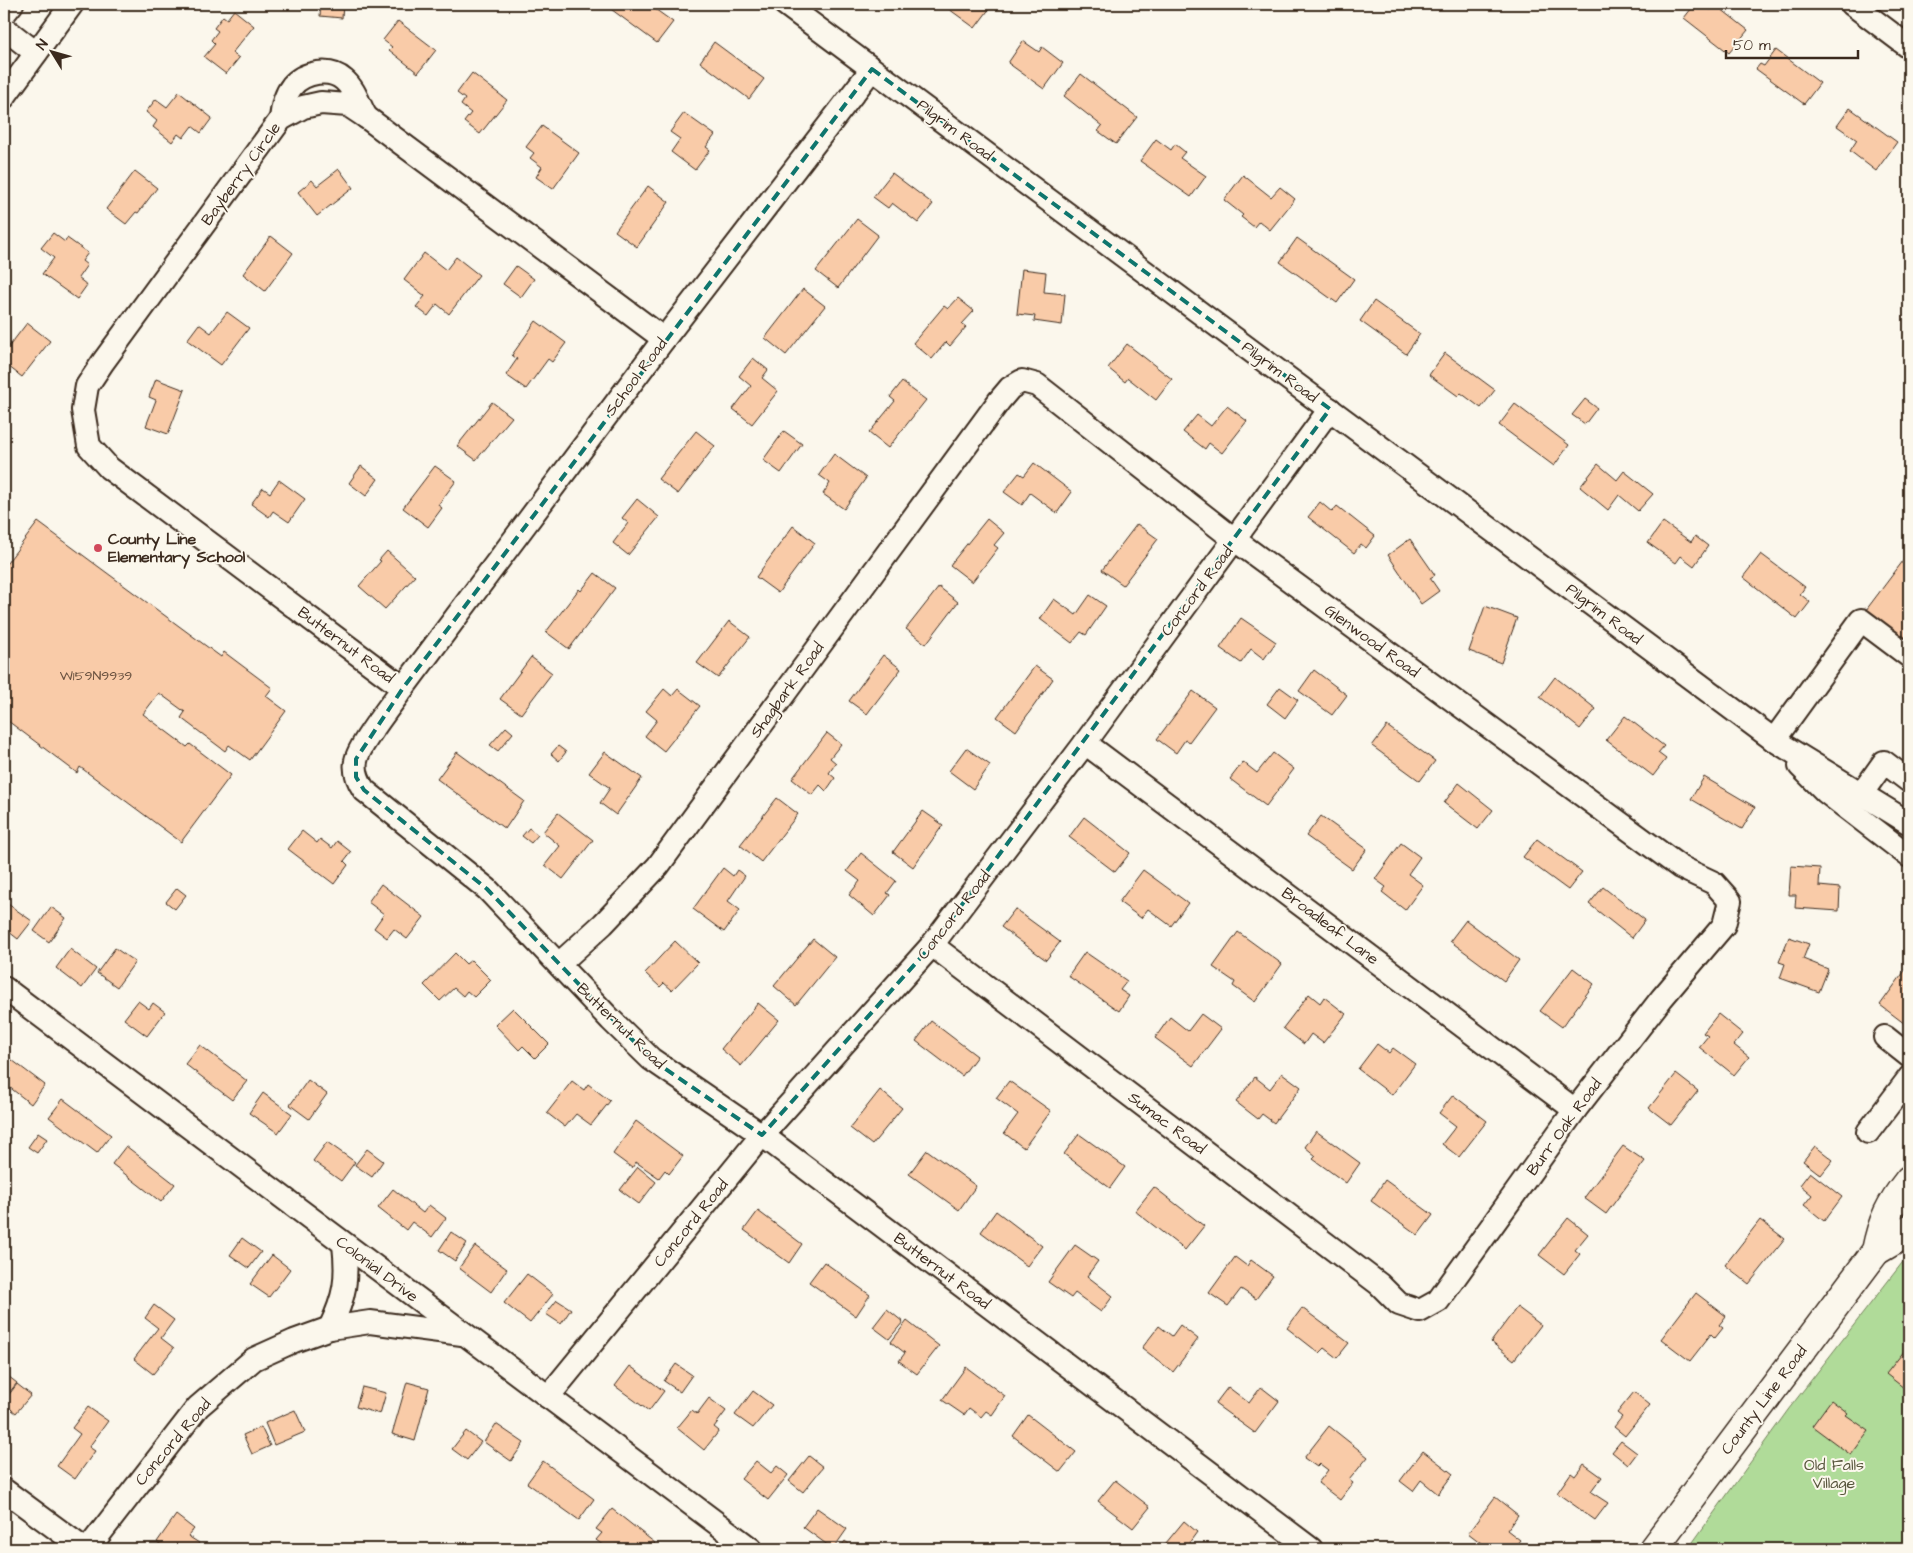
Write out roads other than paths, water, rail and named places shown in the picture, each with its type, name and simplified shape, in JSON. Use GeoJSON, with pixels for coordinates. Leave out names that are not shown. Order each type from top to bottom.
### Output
{"type":"FeatureCollection","features":[{"type":"Feature","properties":{"kind":"main road","name":"County Line Road"},"geometry":{"type":"LineString","coordinates":[[1876,1251],[1881,1227],[1888,1210],[1909,1180]]}},
{"type":"Feature","properties":{"kind":"main road","name":"County Line Road"},"geometry":{"type":"LineString","coordinates":[[1653,1549],[1876,1251],[1900,1237],[1909,1229]]}},
{"type":"Feature","properties":{"kind":"street"},"geometry":{"type":"LineString","coordinates":[[4,14],[12,4]]}},
{"type":"Feature","properties":{"kind":"street"},"geometry":{"type":"LineString","coordinates":[[4,96],[72,4]]}},
{"type":"Feature","properties":{"kind":"street","name":"Pilgrim Road"},"geometry":{"type":"LineString","coordinates":[[785,4],[1774,740],[1909,823]]}},
{"type":"Feature","properties":{"kind":"street"},"geometry":{"type":"LineString","coordinates":[[1852,4],[1909,47]]}},
{"type":"Feature","properties":{"kind":"street"},"geometry":{"type":"LineString","coordinates":[[4,28],[36,52]]}},
{"type":"Feature","properties":{"kind":"street","name":"School Road"},"geometry":{"type":"LineString","coordinates":[[403,688],[664,339],[872,69]]}},
{"type":"Feature","properties":{"kind":"street"},"geometry":{"type":"LineString","coordinates":[[281,119],[284,100],[292,86],[302,78],[326,72],[337,74],[352,88],[366,116]]}},
{"type":"Feature","properties":{"kind":"street","name":"Bayberry Circle"},"geometry":{"type":"LineString","coordinates":[[109,468],[89,446],[83,410],[88,386],[103,362],[281,119],[303,107],[321,103],[348,105],[366,116],[664,339]]}},
{"type":"Feature","properties":{"kind":"street","name":"Glenwood Road"},"geometry":{"type":"LineString","coordinates":[[999,401],[1010,388],[1022,382],[1036,385],[1235,540],[1680,866],[1714,883],[1730,901],[1724,925]]}},
{"type":"Feature","properties":{"kind":"street","name":"Shagbark Road"},"geometry":{"type":"LineString","coordinates":[[559,964],[603,924],[658,866],[999,401]]}},
{"type":"Feature","properties":{"kind":"street","name":"Concord Road"},"geometry":{"type":"LineString","coordinates":[[548,1398],[762,1135],[932,945],[1235,540],[1330,409]]}},
{"type":"Feature","properties":{"kind":"street","name":"Butternut Road"},"geometry":{"type":"LineString","coordinates":[[109,468],[403,688],[356,759],[356,777],[364,790],[486,889],[651,1059],[762,1135],[1311,1549]]}},
{"type":"Feature","properties":{"kind":"street"},"geometry":{"type":"LineString","coordinates":[[1774,740],[1861,620],[1909,656]]}},
{"type":"Feature","properties":{"kind":"street","name":"Pilgrim Road"},"geometry":{"type":"LineString","coordinates":[[1774,740],[1826,792],[1909,856]]}},
{"type":"Feature","properties":{"kind":"street","name":"Broadleaf Lane"},"geometry":{"type":"LineString","coordinates":[[1085,742],[1575,1110]]}},
{"type":"Feature","properties":{"kind":"street"},"geometry":{"type":"LineString","coordinates":[[1862,793],[1884,762],[1909,781]]}},
{"type":"Feature","properties":{"kind":"street","name":"Burr Oak Road"},"geometry":{"type":"LineString","coordinates":[[1399,1304],[1420,1311],[1438,1301],[1575,1110],[1662,998],[1724,925]]}},
{"type":"Feature","properties":{"kind":"street","name":"Sumac Road"},"geometry":{"type":"LineString","coordinates":[[932,945],[1379,1284],[1399,1304]]}},
{"type":"Feature","properties":{"kind":"street","name":"Colonial Drive"},"geometry":{"type":"LineString","coordinates":[[4,988],[751,1549]]}},
{"type":"Feature","properties":{"kind":"street"},"geometry":{"type":"LineString","coordinates":[[1885,1037],[1909,1056]]}},
{"type":"Feature","properties":{"kind":"street"},"geometry":{"type":"LineString","coordinates":[[1868,1132],[1909,1078]]}},
{"type":"Feature","properties":{"kind":"street"},"geometry":{"type":"LineString","coordinates":[[330,1328],[342,1302],[347,1269],[344,1244]]}},
{"type":"Feature","properties":{"kind":"street","name":"Concord Road"},"geometry":{"type":"LineString","coordinates":[[88,1549],[198,1407],[254,1359],[294,1341],[330,1328],[370,1322],[466,1335]]}},
{"type":"Feature","properties":{"kind":"street"},"geometry":{"type":"LineString","coordinates":[[4,1490],[84,1549]]}},
{"type":"Feature","properties":{"kind":"place","name":"County Line Elementary School"},"geometry":{"type":"Point","coordinates":[98,548]}},
{"type":"Feature","properties":{"kind":"park label","name":"Old Falls Village"},"geometry":{"type":"Point","coordinates":[1834,1474]}}]}
